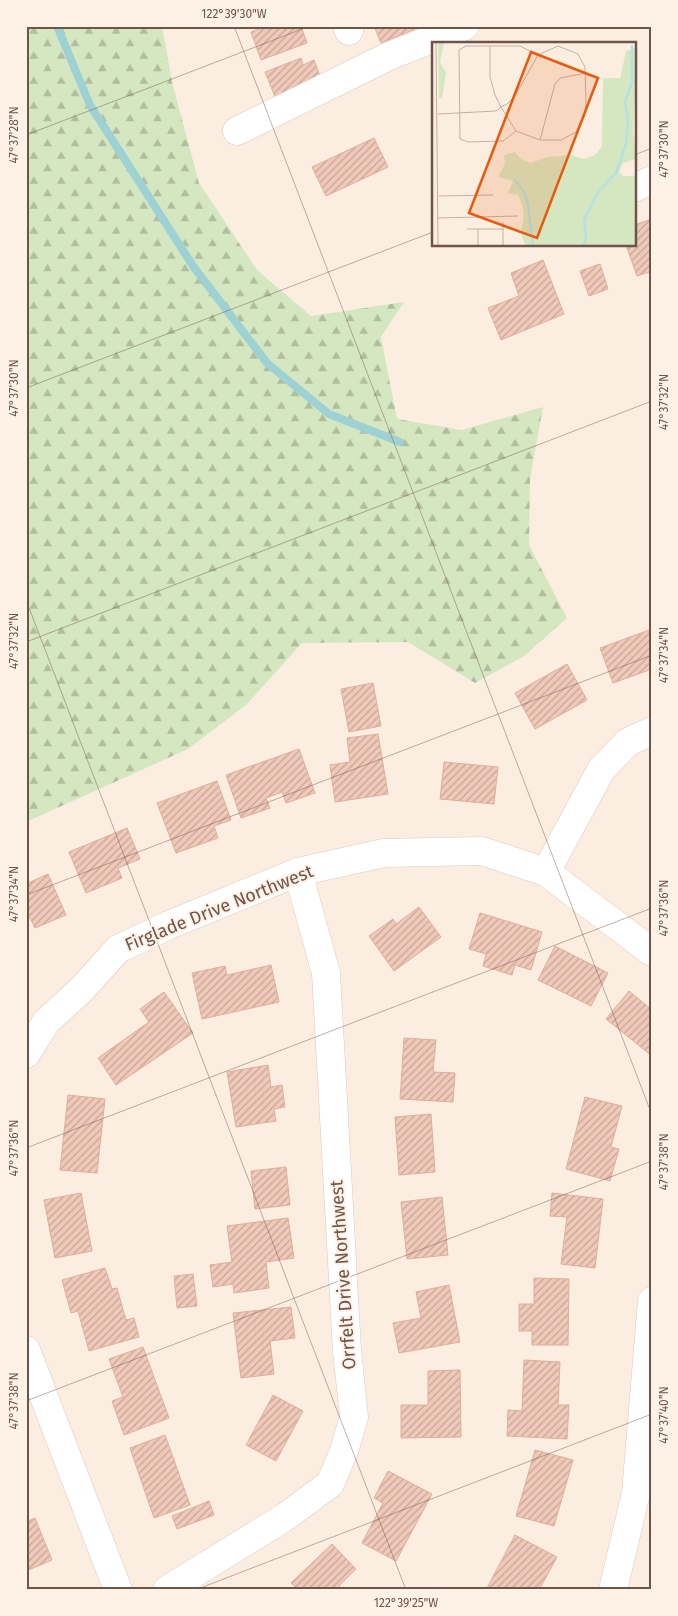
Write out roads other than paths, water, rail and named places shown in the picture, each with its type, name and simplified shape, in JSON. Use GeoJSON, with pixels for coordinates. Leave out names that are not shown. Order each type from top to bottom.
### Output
{"type":"FeatureCollection","features":[{"type":"Feature","properties":{"kind":"street"},"geometry":{"type":"LineString","coordinates":[[237,131],[389,56],[464,26]]}},
{"type":"Feature","properties":{"kind":"street"},"geometry":{"type":"LineString","coordinates":[[636,187],[652,180]]}},
{"type":"Feature","properties":{"kind":"street"},"geometry":{"type":"LineString","coordinates":[[546,872],[601,770],[628,742],[652,731]]}},
{"type":"Feature","properties":{"kind":"street","name":"Firglade Drive Northwest"},"geometry":{"type":"LineString","coordinates":[[26,1054],[46,1022],[82,989],[118,949],[169,925],[298,872],[384,854],[482,851],[546,872],[652,952]]}},
{"type":"Feature","properties":{"kind":"street","name":"Orrfelt Drive Northwest"},"geometry":{"type":"LineString","coordinates":[[167,1590],[285,1516],[330,1484],[344,1451],[354,1416],[346,1351],[326,973],[298,872]]}},
{"type":"Feature","properties":{"kind":"street"},"geometry":{"type":"LineString","coordinates":[[614,1590],[636,1493],[652,1300]]}},
{"type":"Feature","properties":{"kind":"street"},"geometry":{"type":"LineString","coordinates":[[26,1350],[118,1590]]}},
{"type":"Feature","properties":{"kind":"waterway"},"geometry":{"type":"LineString","coordinates":[[57,26],[90,105],[193,266],[267,363],[329,414],[400,442]]}}]}
